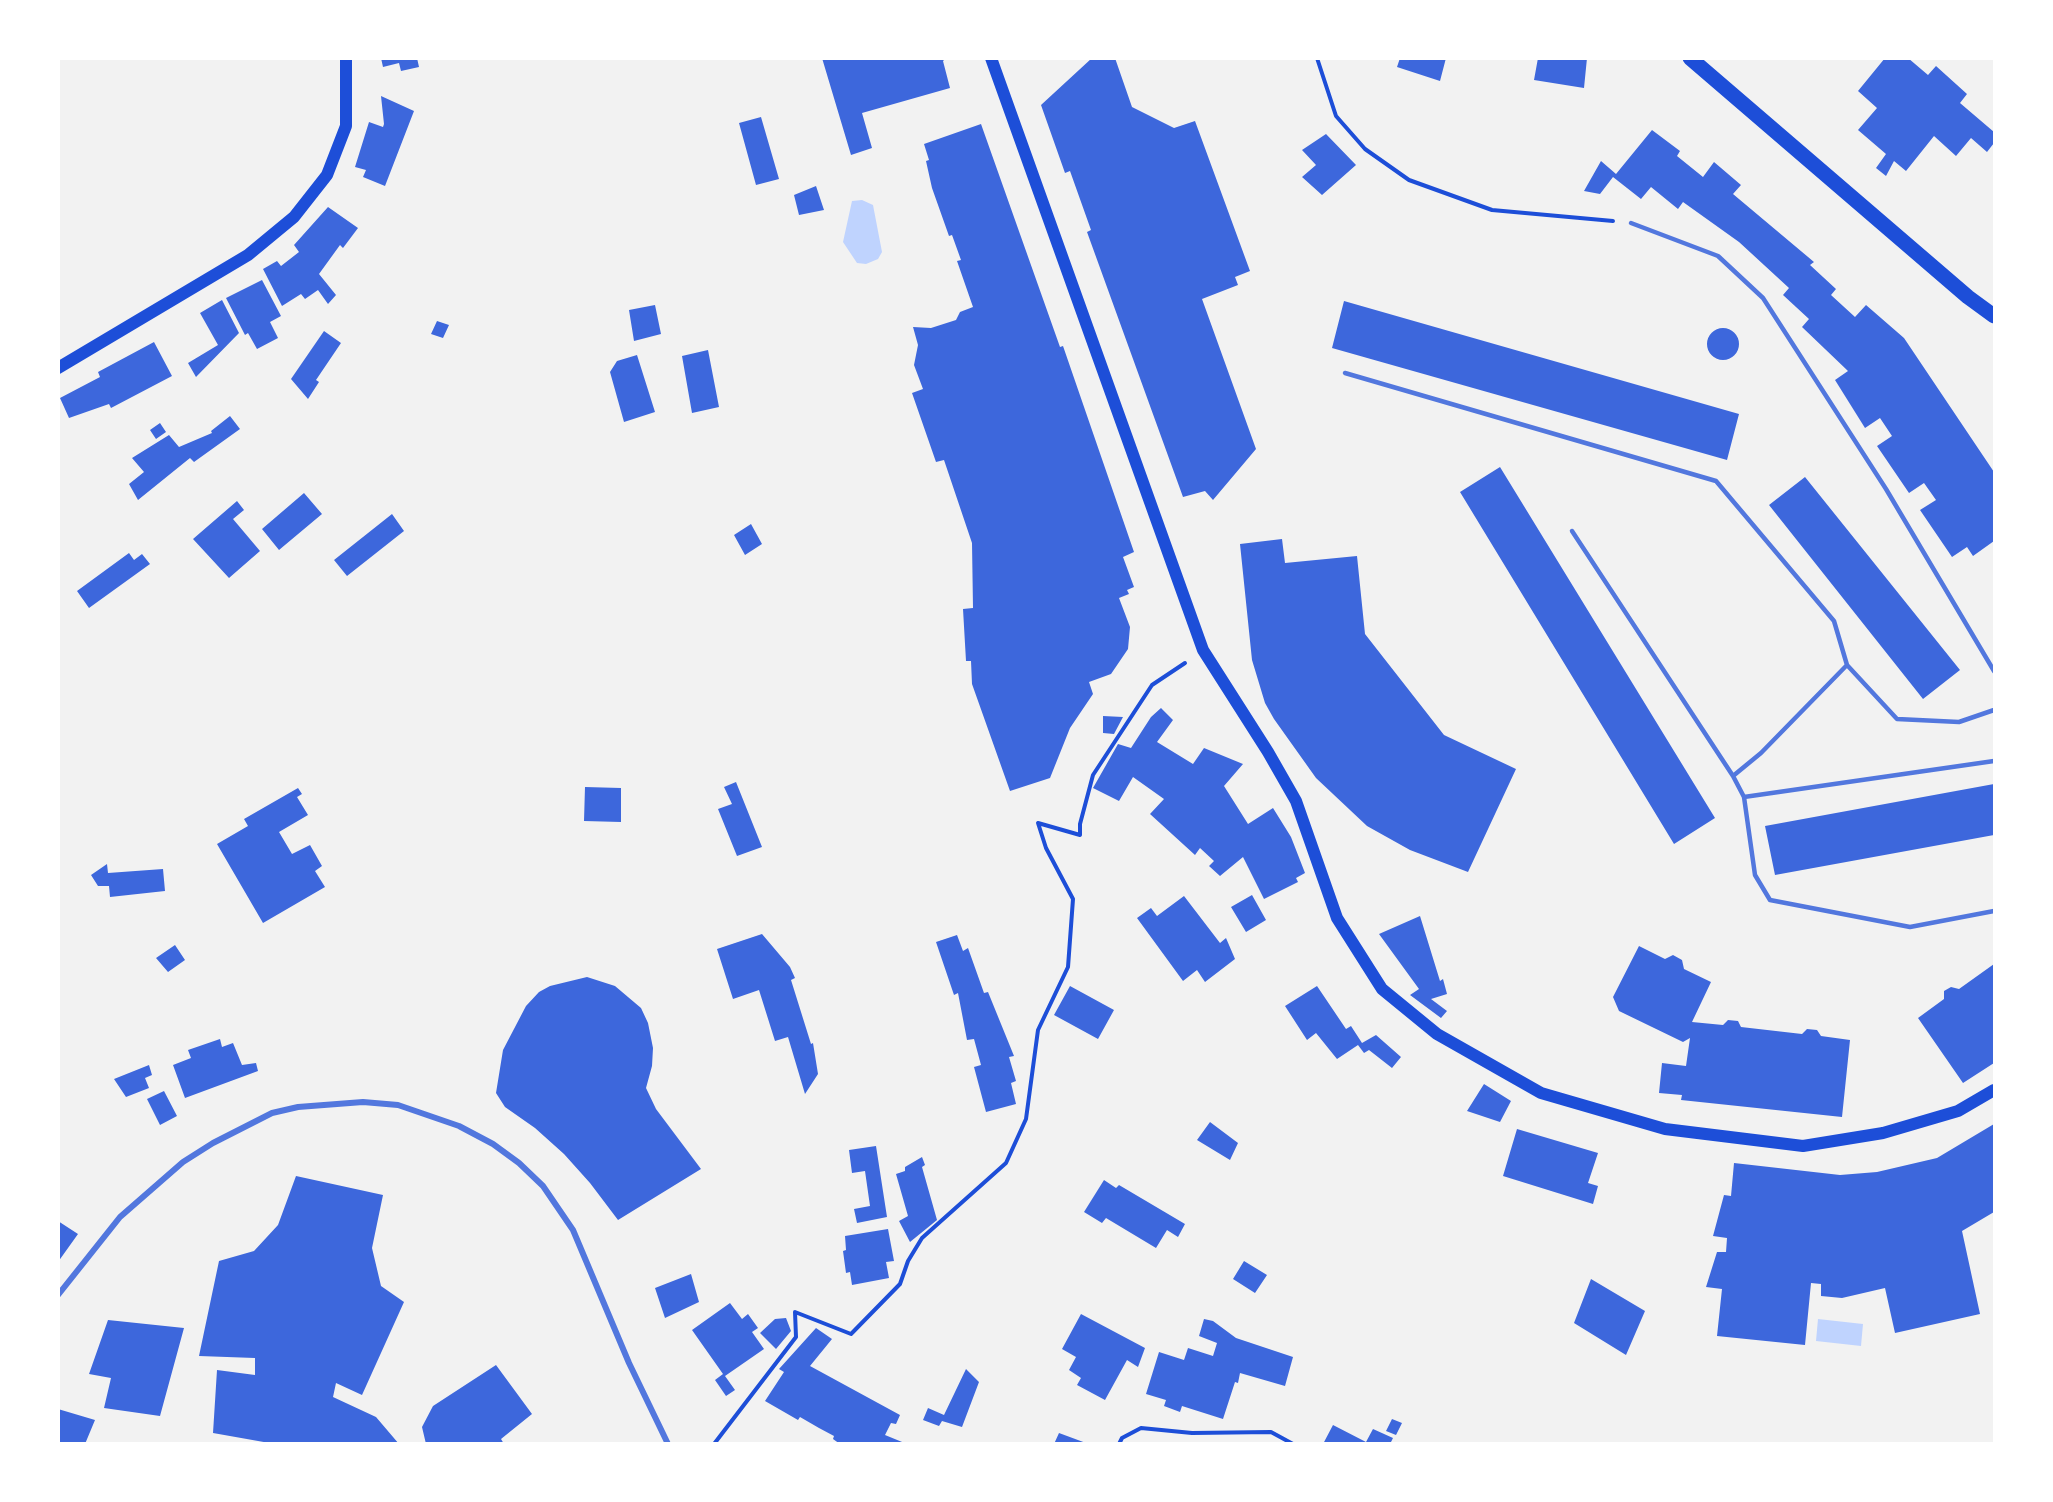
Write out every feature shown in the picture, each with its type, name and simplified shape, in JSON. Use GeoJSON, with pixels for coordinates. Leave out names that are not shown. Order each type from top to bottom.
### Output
{"type":"FeatureCollection","features":[{"type":"Feature","properties":{"kind":"main road"},"geometry":{"type":"LineString","coordinates":[[58,368],[248,255],[294,217],[327,174],[346,126],[346,58]]}},
{"type":"Feature","properties":{"kind":"main road"},"geometry":{"type":"LineString","coordinates":[[991,58],[1203,650],[1268,752],[1296,801],[1336,918],[1382,989],[1437,1034],[1541,1094],[1665,1129],[1803,1146],[1883,1133],[1958,1111],[1995,1090]]}},
{"type":"Feature","properties":{"kind":"main road"},"geometry":{"type":"LineString","coordinates":[[1690,58],[1968,297],[1995,316]]}},
{"type":"Feature","properties":{"kind":"street"},"geometry":{"type":"LineString","coordinates":[[58,1295],[120,1217],[154,1184],[213,1143],[264,1116],[298,1107],[363,1102],[398,1106],[459,1126],[493,1144],[543,1186],[573,1230],[629,1363],[668,1443]]}},
{"type":"Feature","properties":{"kind":"lane"},"geometry":{"type":"LineString","coordinates":[[1631,223],[1718,256],[1763,298],[1886,489],[1995,671]]}},
{"type":"Feature","properties":{"kind":"lane"},"geometry":{"type":"LineString","coordinates":[[1345,373],[1716,481],[1834,621],[1847,665],[1897,719],[1959,722],[1995,710]]}},
{"type":"Feature","properties":{"kind":"lane"},"geometry":{"type":"LineString","coordinates":[[1572,531],[1733,776],[1744,797],[1755,875],[1770,900],[1910,927],[1995,911]]}},
{"type":"Feature","properties":{"kind":"lane"},"geometry":{"type":"LineString","coordinates":[[1733,776],[1761,753],[1847,665]]}},
{"type":"Feature","properties":{"kind":"lane"},"geometry":{"type":"LineString","coordinates":[[1744,797],[1995,761]]}},
{"type":"Feature","properties":{"kind":"path"},"geometry":{"type":"LineString","coordinates":[[1317,58],[1336,116],[1365,149],[1409,180],[1492,210],[1631,223]]}},
{"type":"Feature","properties":{"kind":"path"},"geometry":{"type":"LineString","coordinates":[[714,1443],[796,1337],[795,1312],[851,1334],[900,1284],[908,1261],[922,1238],[1006,1163],[1026,1119],[1038,1030],[1068,967],[1073,898],[1046,848],[1038,823],[1080,836],[1080,824],[1093,775],[1139,704],[1152,685],[1203,650]]}},
{"type":"Feature","properties":{"kind":"path"},"geometry":{"type":"LineString","coordinates":[[1119,1443],[1122,1438],[1141,1428],[1192,1433],[1271,1432],[1293,1443]]}},
{"type":"Feature","properties":{"kind":"water"},"geometry":{"type":"Polygon","coordinates":[[[862,200],[873,205],[882,252],[878,259],[866,264],[857,263],[843,242],[852,201],[862,200]]]}},
{"type":"Feature","properties":{"kind":"water"},"geometry":{"type":"Polygon","coordinates":[[[1818,1319],[1863,1324],[1861,1346],[1816,1341],[1818,1319]]]}},
{"type":"Feature","properties":{"kind":"building"},"geometry":{"type":"Polygon","coordinates":[[[381,58],[417,58],[419,67],[401,71],[399,63],[383,67],[381,58]]]}},
{"type":"Feature","properties":{"kind":"building"},"geometry":{"type":"Polygon","coordinates":[[[822,58],[946,58],[943,61],[950,88],[862,113],[872,148],[851,155],[822,58]]]}},
{"type":"Feature","properties":{"kind":"building"},"geometry":{"type":"Polygon","coordinates":[[[1092,58],[1115,58],[1132,107],[1174,128],[1195,121],[1250,271],[1235,277],[1238,285],[1202,299],[1256,449],[1213,500],[1205,491],[1183,497],[1087,232],[1091,230],[1070,171],[1065,173],[1041,105],[1092,58]]]}},
{"type":"Feature","properties":{"kind":"building"},"geometry":{"type":"Polygon","coordinates":[[[1400,58],[1446,58],[1440,81],[1397,67],[1400,58]]]}},
{"type":"Feature","properties":{"kind":"building"},"geometry":{"type":"Polygon","coordinates":[[[1538,58],[1587,58],[1584,88],[1534,80],[1538,58]]]}},
{"type":"Feature","properties":{"kind":"building"},"geometry":{"type":"Polygon","coordinates":[[[1885,58],[1908,58],[1928,75],[1936,66],[1967,94],[1960,103],[1994,132],[1994,143],[1987,152],[1971,138],[1956,156],[1934,136],[1906,171],[1894,161],[1886,176],[1876,168],[1886,154],[1858,130],[1877,108],[1858,91],[1885,58]]]}},
{"type":"Feature","properties":{"kind":"building"},"geometry":{"type":"Polygon","coordinates":[[[381,96],[414,111],[385,186],[363,177],[366,170],[355,167],[369,122],[383,127],[381,96]]]}},
{"type":"Feature","properties":{"kind":"building"},"geometry":{"type":"Polygon","coordinates":[[[761,117],[779,179],[756,185],[739,123],[761,117]]]}},
{"type":"Feature","properties":{"kind":"building"},"geometry":{"type":"Polygon","coordinates":[[[981,124],[1060,347],[1063,346],[1134,552],[1123,557],[1134,587],[1127,590],[1129,594],[1119,598],[1130,627],[1128,649],[1111,674],[1089,682],[1093,694],[1070,728],[1050,778],[1010,791],[972,684],[971,661],[966,661],[963,609],[973,608],[972,543],[944,460],[936,462],[912,393],[923,389],[914,365],[918,345],[913,327],[931,328],[956,320],[960,312],[973,307],[957,261],[961,260],[952,235],[949,236],[932,188],[926,161],[929,160],[924,144],[981,124]]]}},
{"type":"Feature","properties":{"kind":"building"},"geometry":{"type":"Polygon","coordinates":[[[1652,130],[1680,151],[1677,156],[1703,177],[1714,162],[1741,185],[1733,194],[1814,262],[1810,265],[1836,289],[1831,295],[1855,317],[1866,305],[1904,338],[1994,472],[1994,541],[1973,556],[1967,547],[1952,557],[1920,510],[1936,500],[1924,483],[1909,493],[1877,446],[1892,436],[1880,418],[1865,428],[1835,380],[1848,371],[1802,327],[1809,319],[1783,295],[1789,288],[1739,242],[1683,202],[1678,209],[1651,187],[1641,199],[1613,177],[1600,194],[1584,191],[1601,161],[1616,174],[1652,130]]]}},
{"type":"Feature","properties":{"kind":"building"},"geometry":{"type":"Polygon","coordinates":[[[1326,134],[1356,165],[1322,195],[1302,177],[1316,165],[1302,150],[1326,134]]]}},
{"type":"Feature","properties":{"kind":"building"},"geometry":{"type":"Polygon","coordinates":[[[816,186],[824,210],[799,215],[794,195],[816,186]]]}},
{"type":"Feature","properties":{"kind":"building"},"geometry":{"type":"Polygon","coordinates":[[[328,207],[358,228],[343,248],[340,245],[319,274],[336,295],[328,304],[318,290],[305,299],[301,294],[282,306],[263,269],[277,261],[281,266],[299,252],[294,245],[328,207]]]}},
{"type":"Feature","properties":{"kind":"building"},"geometry":{"type":"Polygon","coordinates":[[[262,280],[281,316],[270,322],[278,338],[257,349],[248,333],[245,335],[226,298],[262,280]]]}},
{"type":"Feature","properties":{"kind":"building"},"geometry":{"type":"Polygon","coordinates":[[[222,300],[239,333],[196,377],[188,363],[218,345],[200,313],[222,300]]]}},
{"type":"Feature","properties":{"kind":"building"},"geometry":{"type":"Polygon","coordinates":[[[1344,301],[1739,414],[1727,460],[1332,348],[1344,301]]]}},
{"type":"Feature","properties":{"kind":"building"},"geometry":{"type":"Polygon","coordinates":[[[655,305],[661,334],[634,341],[629,310],[655,305]]]}},
{"type":"Feature","properties":{"kind":"building"},"geometry":{"type":"Polygon","coordinates":[[[437,321],[449,325],[443,338],[431,334],[437,321]]]}},
{"type":"Feature","properties":{"kind":"building"},"geometry":{"type":"Polygon","coordinates":[[[1723,328],[1735,332],[1739,344],[1735,356],[1723,360],[1711,356],[1707,344],[1711,332],[1723,328]]]}},
{"type":"Feature","properties":{"kind":"building"},"geometry":{"type":"Polygon","coordinates":[[[324,331],[341,343],[316,380],[319,382],[308,399],[291,379],[324,331]]]}},
{"type":"Feature","properties":{"kind":"building"},"geometry":{"type":"Polygon","coordinates":[[[154,342],[172,376],[111,408],[109,404],[69,418],[60,398],[100,377],[98,372],[154,342]]]}},
{"type":"Feature","properties":{"kind":"building"},"geometry":{"type":"Polygon","coordinates":[[[708,350],[719,407],[692,413],[682,356],[708,350]]]}},
{"type":"Feature","properties":{"kind":"building"},"geometry":{"type":"Polygon","coordinates":[[[637,355],[655,412],[624,422],[610,372],[617,361],[637,355]]]}},
{"type":"Feature","properties":{"kind":"building"},"geometry":{"type":"Polygon","coordinates":[[[230,416],[240,429],[194,462],[190,458],[138,500],[129,484],[144,472],[132,458],[169,435],[179,447],[212,433],[211,431],[230,416]]]}},
{"type":"Feature","properties":{"kind":"building"},"geometry":{"type":"Polygon","coordinates":[[[160,423],[166,432],[156,439],[150,430],[160,423]]]}},
{"type":"Feature","properties":{"kind":"building"},"geometry":{"type":"Polygon","coordinates":[[[1500,467],[1715,818],[1674,844],[1460,492],[1500,467]]]}},
{"type":"Feature","properties":{"kind":"building"},"geometry":{"type":"Polygon","coordinates":[[[1805,477],[1960,670],[1923,699],[1769,505],[1805,477]]]}},
{"type":"Feature","properties":{"kind":"building"},"geometry":{"type":"Polygon","coordinates":[[[304,493],[322,514],[279,550],[262,529],[304,493]]]}},
{"type":"Feature","properties":{"kind":"building"},"geometry":{"type":"Polygon","coordinates":[[[237,501],[244,510],[233,519],[260,551],[229,578],[193,539],[237,501]]]}},
{"type":"Feature","properties":{"kind":"building"},"geometry":{"type":"Polygon","coordinates":[[[392,514],[404,531],[347,576],[334,560],[392,514]]]}},
{"type":"Feature","properties":{"kind":"building"},"geometry":{"type":"Polygon","coordinates":[[[751,524],[762,544],[745,555],[734,535],[751,524]]]}},
{"type":"Feature","properties":{"kind":"building"},"geometry":{"type":"Polygon","coordinates":[[[1282,539],[1285,563],[1357,556],[1365,634],[1444,735],[1516,769],[1468,872],[1410,850],[1367,826],[1316,778],[1265,703],[1252,660],[1240,544],[1282,539]]]}},
{"type":"Feature","properties":{"kind":"building"},"geometry":{"type":"Polygon","coordinates":[[[129,553],[134,560],[142,554],[150,564],[89,608],[77,591],[129,553]]]}},
{"type":"Feature","properties":{"kind":"building"},"geometry":{"type":"Polygon","coordinates":[[[1161,708],[1173,720],[1157,742],[1193,764],[1204,748],[1243,764],[1224,786],[1248,824],[1273,808],[1291,837],[1305,873],[1296,878],[1298,882],[1264,899],[1243,857],[1220,876],[1209,866],[1214,861],[1200,848],[1195,855],[1150,814],[1164,799],[1133,777],[1119,801],[1093,788],[1118,744],[1131,748],[1151,717],[1161,708]]]}},
{"type":"Feature","properties":{"kind":"building"},"geometry":{"type":"Polygon","coordinates":[[[1103,716],[1123,717],[1114,734],[1103,733],[1103,716]]]}},
{"type":"Feature","properties":{"kind":"building"},"geometry":{"type":"Polygon","coordinates":[[[736,782],[762,847],[737,856],[718,809],[732,804],[724,787],[736,782]]]}},
{"type":"Feature","properties":{"kind":"building"},"geometry":{"type":"Polygon","coordinates":[[[1994,784],[1994,835],[1775,875],[1765,826],[1994,784]]]}},
{"type":"Feature","properties":{"kind":"building"},"geometry":{"type":"Polygon","coordinates":[[[585,787],[621,788],[621,822],[584,821],[585,787]]]}},
{"type":"Feature","properties":{"kind":"building"},"geometry":{"type":"Polygon","coordinates":[[[298,788],[302,794],[297,797],[308,815],[279,832],[292,854],[310,845],[322,866],[315,871],[325,887],[263,923],[217,844],[248,826],[244,819],[298,788]]]}},
{"type":"Feature","properties":{"kind":"building"},"geometry":{"type":"Polygon","coordinates":[[[107,864],[108,873],[163,869],[165,891],[110,897],[109,886],[98,886],[91,875],[107,864]]]}},
{"type":"Feature","properties":{"kind":"building"},"geometry":{"type":"Polygon","coordinates":[[[1252,895],[1266,920],[1246,932],[1231,907],[1252,895]]]}},
{"type":"Feature","properties":{"kind":"building"},"geometry":{"type":"Polygon","coordinates":[[[1184,896],[1220,943],[1226,938],[1235,959],[1205,982],[1197,970],[1183,981],[1137,918],[1151,908],[1157,916],[1184,896]]]}},
{"type":"Feature","properties":{"kind":"building"},"geometry":{"type":"Polygon","coordinates":[[[1420,916],[1440,981],[1443,979],[1447,994],[1431,999],[1447,1011],[1441,1018],[1410,995],[1419,989],[1379,934],[1420,916]]]}},
{"type":"Feature","properties":{"kind":"building"},"geometry":{"type":"Polygon","coordinates":[[[762,934],[790,967],[795,978],[791,980],[811,1044],[813,1043],[818,1074],[805,1094],[788,1037],[775,1041],[759,990],[733,999],[717,949],[762,934]]]}},
{"type":"Feature","properties":{"kind":"building"},"geometry":{"type":"Polygon","coordinates":[[[957,935],[963,951],[968,948],[984,993],[988,992],[1014,1056],[1009,1057],[1016,1081],[1011,1083],[1016,1104],[986,1112],[974,1067],[981,1065],[974,1039],[967,1040],[958,993],[954,995],[936,942],[957,935]]]}},
{"type":"Feature","properties":{"kind":"building"},"geometry":{"type":"Polygon","coordinates":[[[175,945],[185,960],[168,972],[156,958],[175,945]]]}},
{"type":"Feature","properties":{"kind":"building"},"geometry":{"type":"Polygon","coordinates":[[[1639,946],[1665,959],[1673,955],[1682,960],[1684,969],[1711,982],[1692,1022],[1723,1025],[1728,1020],[1738,1021],[1741,1027],[1802,1034],[1807,1029],[1817,1030],[1821,1036],[1850,1040],[1842,1117],[1681,1100],[1682,1095],[1659,1093],[1662,1063],[1686,1066],[1690,1038],[1683,1042],[1619,1011],[1613,997],[1639,946]]]}},
{"type":"Feature","properties":{"kind":"building"},"geometry":{"type":"Polygon","coordinates":[[[1994,964],[1994,1063],[1963,1083],[1918,1018],[1944,999],[1944,991],[1951,987],[1959,989],[1994,964]]]}},
{"type":"Feature","properties":{"kind":"building"},"geometry":{"type":"Polygon","coordinates":[[[587,977],[615,986],[641,1008],[648,1023],[653,1048],[652,1066],[646,1088],[656,1109],[701,1169],[618,1220],[564,1154],[535,1128],[505,1107],[496,1093],[503,1050],[526,1006],[539,992],[550,986],[587,977]]]}},
{"type":"Feature","properties":{"kind":"building"},"geometry":{"type":"Polygon","coordinates":[[[1070,986],[1114,1010],[1098,1039],[1054,1015],[1070,986]]]}},
{"type":"Feature","properties":{"kind":"building"},"geometry":{"type":"Polygon","coordinates":[[[1317,986],[1346,1029],[1351,1026],[1362,1043],[1376,1035],[1401,1057],[1392,1068],[1369,1050],[1364,1053],[1358,1045],[1337,1059],[1316,1033],[1307,1040],[1285,1006],[1317,986]]]}},
{"type":"Feature","properties":{"kind":"building"},"geometry":{"type":"Polygon","coordinates":[[[220,1039],[222,1047],[233,1043],[242,1065],[256,1063],[258,1071],[185,1098],[173,1065],[191,1058],[188,1050],[220,1039]]]}},
{"type":"Feature","properties":{"kind":"building"},"geometry":{"type":"Polygon","coordinates":[[[149,1065],[152,1075],[145,1078],[149,1088],[126,1097],[114,1079],[149,1065]]]}},
{"type":"Feature","properties":{"kind":"building"},"geometry":{"type":"Polygon","coordinates":[[[1484,1084],[1511,1101],[1500,1122],[1467,1111],[1484,1084]]]}},
{"type":"Feature","properties":{"kind":"building"},"geometry":{"type":"Polygon","coordinates":[[[164,1091],[177,1116],[160,1125],[147,1099],[164,1091]]]}},
{"type":"Feature","properties":{"kind":"building"},"geometry":{"type":"Polygon","coordinates":[[[1210,1122],[1238,1143],[1230,1160],[1197,1140],[1210,1122]]]}},
{"type":"Feature","properties":{"kind":"building"},"geometry":{"type":"Polygon","coordinates":[[[1994,1124],[1994,1212],[1962,1231],[1980,1314],[1895,1333],[1885,1288],[1842,1298],[1821,1296],[1821,1284],[1811,1283],[1805,1345],[1717,1336],[1722,1289],[1706,1287],[1717,1252],[1726,1252],[1727,1238],[1713,1236],[1724,1195],[1731,1196],[1734,1163],[1840,1175],[1877,1172],[1937,1158],[1994,1124]]]}},
{"type":"Feature","properties":{"kind":"building"},"geometry":{"type":"Polygon","coordinates":[[[1517,1129],[1598,1153],[1588,1183],[1598,1186],[1593,1204],[1503,1176],[1517,1129]]]}},
{"type":"Feature","properties":{"kind":"building"},"geometry":{"type":"Polygon","coordinates":[[[876,1146],[887,1217],[857,1223],[854,1209],[870,1206],[865,1171],[852,1173],[849,1150],[876,1146]]]}},
{"type":"Feature","properties":{"kind":"building"},"geometry":{"type":"Polygon","coordinates":[[[922,1157],[925,1165],[922,1167],[937,1220],[910,1242],[899,1221],[908,1216],[896,1174],[905,1171],[905,1167],[922,1157]]]}},
{"type":"Feature","properties":{"kind":"building"},"geometry":{"type":"Polygon","coordinates":[[[296,1176],[383,1195],[372,1248],[381,1286],[404,1302],[362,1395],[336,1383],[333,1397],[376,1417],[399,1444],[275,1444],[213,1433],[217,1370],[255,1375],[255,1358],[199,1356],[219,1261],[254,1251],[278,1225],[296,1176]]]}},
{"type":"Feature","properties":{"kind":"building"},"geometry":{"type":"Polygon","coordinates":[[[1104,1180],[1116,1188],[1119,1185],[1185,1224],[1178,1237],[1167,1230],[1156,1248],[1106,1218],[1102,1223],[1084,1212],[1104,1180]]]}},
{"type":"Feature","properties":{"kind":"building"},"geometry":{"type":"Polygon","coordinates":[[[58,1221],[78,1234],[58,1262],[58,1221]]]}},
{"type":"Feature","properties":{"kind":"building"},"geometry":{"type":"Polygon","coordinates":[[[888,1229],[894,1261],[886,1262],[889,1278],[852,1285],[850,1272],[846,1273],[843,1251],[846,1250],[845,1236],[888,1229]]]}},
{"type":"Feature","properties":{"kind":"building"},"geometry":{"type":"Polygon","coordinates":[[[1244,1261],[1267,1275],[1255,1293],[1233,1279],[1244,1261]]]}},
{"type":"Feature","properties":{"kind":"building"},"geometry":{"type":"Polygon","coordinates":[[[691,1274],[699,1302],[665,1318],[655,1288],[691,1274]]]}},
{"type":"Feature","properties":{"kind":"building"},"geometry":{"type":"Polygon","coordinates":[[[1591,1279],[1645,1311],[1626,1355],[1574,1323],[1591,1279]]]}},
{"type":"Feature","properties":{"kind":"building"},"geometry":{"type":"Polygon","coordinates":[[[730,1303],[742,1319],[748,1314],[758,1328],[752,1332],[764,1349],[725,1376],[735,1390],[726,1396],[715,1380],[723,1374],[692,1330],[730,1303]]]}},
{"type":"Feature","properties":{"kind":"building"},"geometry":{"type":"Polygon","coordinates":[[[1081,1314],[1145,1348],[1138,1367],[1127,1360],[1105,1400],[1077,1385],[1081,1378],[1069,1370],[1076,1357],[1062,1349],[1081,1314]]]}},
{"type":"Feature","properties":{"kind":"building"},"geometry":{"type":"Polygon","coordinates":[[[786,1318],[791,1331],[776,1349],[760,1333],[775,1319],[786,1318]]]}},
{"type":"Feature","properties":{"kind":"building"},"geometry":{"type":"Polygon","coordinates":[[[1204,1319],[1213,1321],[1236,1338],[1293,1357],[1285,1386],[1240,1373],[1223,1419],[1182,1406],[1180,1412],[1164,1406],[1166,1400],[1146,1394],[1159,1352],[1184,1360],[1188,1348],[1213,1356],[1217,1343],[1199,1336],[1204,1319]]]}},
{"type":"Feature","properties":{"kind":"building"},"geometry":{"type":"Polygon","coordinates":[[[108,1320],[184,1328],[160,1416],[104,1408],[111,1378],[89,1374],[108,1320]]]}},
{"type":"Feature","properties":{"kind":"building"},"geometry":{"type":"Polygon","coordinates":[[[816,1328],[832,1339],[810,1366],[900,1415],[896,1424],[891,1423],[885,1435],[907,1444],[840,1444],[833,1439],[834,1436],[800,1417],[798,1420],[765,1401],[784,1372],[779,1369],[816,1328]]]}},
{"type":"Feature","properties":{"kind":"building"},"geometry":{"type":"Polygon","coordinates":[[[496,1365],[532,1414],[501,1439],[504,1444],[426,1444],[422,1427],[433,1406],[496,1365]]]}},
{"type":"Feature","properties":{"kind":"building"},"geometry":{"type":"Polygon","coordinates":[[[966,1369],[979,1382],[962,1427],[942,1421],[939,1426],[923,1420],[928,1408],[944,1415],[966,1369]]]}},
{"type":"Feature","properties":{"kind":"building"},"geometry":{"type":"Polygon","coordinates":[[[58,1409],[95,1420],[85,1444],[58,1444],[58,1409]]]}},
{"type":"Feature","properties":{"kind":"building"},"geometry":{"type":"Polygon","coordinates":[[[1392,1419],[1402,1423],[1396,1435],[1386,1431],[1392,1419]]]}},
{"type":"Feature","properties":{"kind":"building"},"geometry":{"type":"Polygon","coordinates":[[[1333,1425],[1366,1442],[1373,1429],[1393,1438],[1390,1444],[1323,1444],[1333,1425]]]}},
{"type":"Feature","properties":{"kind":"building"},"geometry":{"type":"Polygon","coordinates":[[[1059,1433],[1086,1443],[1086,1444],[1054,1444],[1059,1433]]]}}]}
